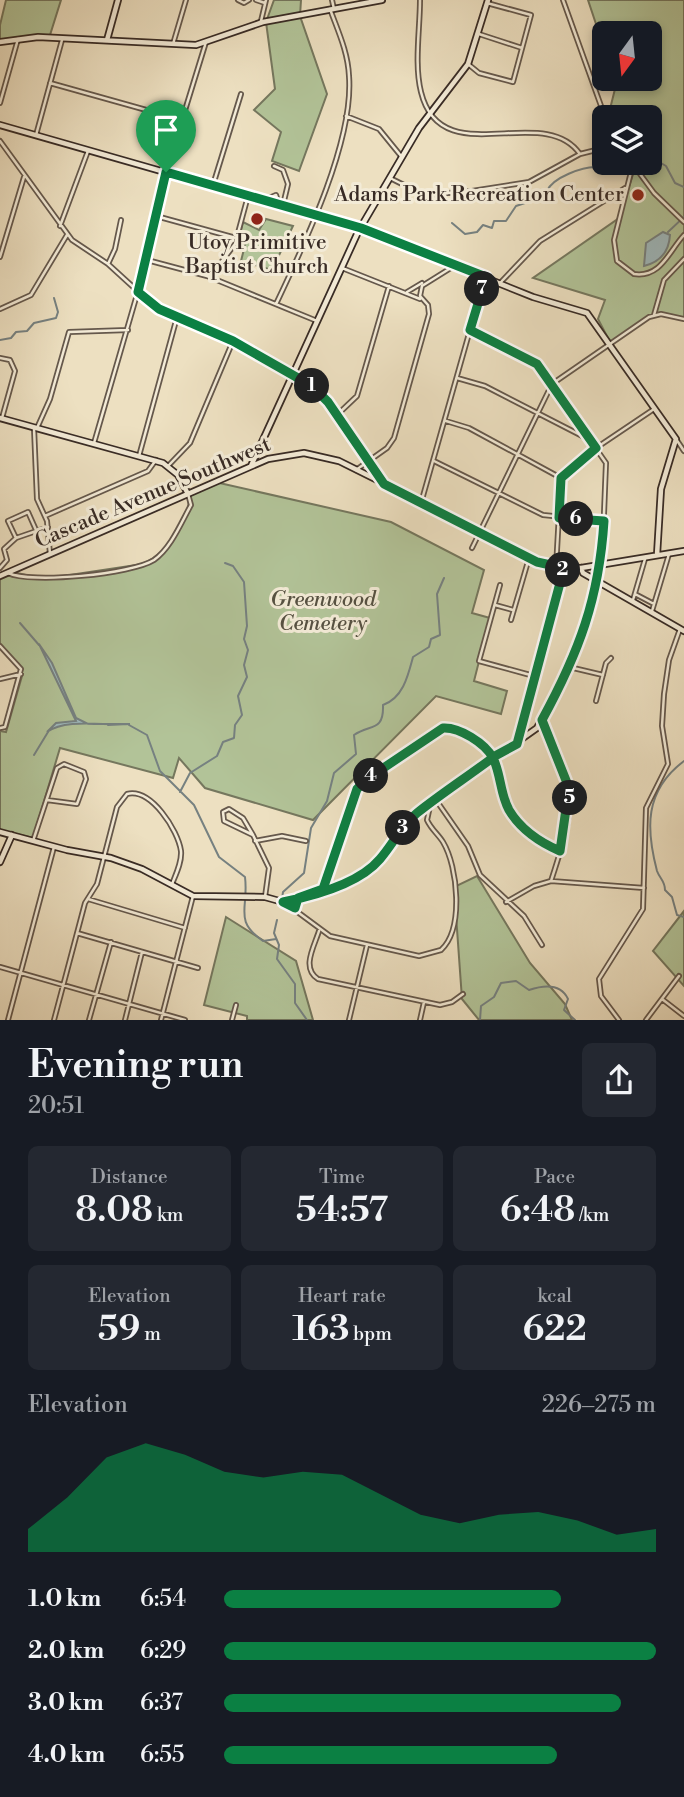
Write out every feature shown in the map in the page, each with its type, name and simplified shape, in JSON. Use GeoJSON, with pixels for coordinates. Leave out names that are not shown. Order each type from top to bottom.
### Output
{"type":"FeatureCollection","features":[{"type":"Feature","properties":{"kind":"street"},"geometry":{"type":"LineString","coordinates":[[107,40],[118,0]]}},
{"type":"Feature","properties":{"kind":"street"},"geometry":{"type":"LineString","coordinates":[[173,44],[186,0]]}},
{"type":"Feature","properties":{"kind":"street"},"geometry":{"type":"LineString","coordinates":[[238,0],[244,3],[249,0]]}},
{"type":"Feature","properties":{"kind":"street"},"geometry":{"type":"LineString","coordinates":[[256,0],[265,1],[261,22]]}},
{"type":"Feature","properties":{"kind":"street"},"geometry":{"type":"LineString","coordinates":[[276,304],[317,215],[346,116],[350,90],[348,64],[332,9],[332,0]]}},
{"type":"Feature","properties":{"kind":"street"},"geometry":{"type":"LineString","coordinates":[[0,42],[63,38],[173,44],[206,42],[261,22],[382,0]]}},
{"type":"Feature","properties":{"kind":"street"},"geometry":{"type":"LineString","coordinates":[[420,0],[419,82],[430,113],[463,134],[543,133],[566,141],[579,153]]}},
{"type":"Feature","properties":{"kind":"street"},"geometry":{"type":"LineString","coordinates":[[563,0],[601,105]]}},
{"type":"Feature","properties":{"kind":"street"},"geometry":{"type":"LineString","coordinates":[[251,466],[361,228],[430,113],[468,64],[488,2],[531,15],[513,82],[475,71],[468,64]]}},
{"type":"Feature","properties":{"kind":"street"},"geometry":{"type":"LineString","coordinates":[[479,34],[522,48]]}},
{"type":"Feature","properties":{"kind":"street"},"geometry":{"type":"LineString","coordinates":[[36,135],[63,38]]}},
{"type":"Feature","properties":{"kind":"street"},"geometry":{"type":"LineString","coordinates":[[0,103],[19,39]]}},
{"type":"Feature","properties":{"kind":"street"},"geometry":{"type":"LineString","coordinates":[[94,443],[128,330],[166,172],[206,42]]}},
{"type":"Feature","properties":{"kind":"street"},"geometry":{"type":"LineString","coordinates":[[50,83],[182,120]]}},
{"type":"Feature","properties":{"kind":"street"},"geometry":{"type":"LineString","coordinates":[[213,185],[241,94]]}},
{"type":"Feature","properties":{"kind":"street"},"geometry":{"type":"LineString","coordinates":[[346,116],[379,128],[402,157]]}},
{"type":"Feature","properties":{"kind":"street"},"geometry":{"type":"LineString","coordinates":[[0,125],[361,228],[533,297],[587,313],[684,452]]}},
{"type":"Feature","properties":{"kind":"street"},"geometry":{"type":"LineString","coordinates":[[0,141],[67,234],[108,264],[154,306],[233,341],[318,391],[384,484]]}},
{"type":"Feature","properties":{"kind":"street"},"geometry":{"type":"LineString","coordinates":[[0,153],[5,148]]}},
{"type":"Feature","properties":{"kind":"street"},"geometry":{"type":"LineString","coordinates":[[60,226],[88,150]]}},
{"type":"Feature","properties":{"kind":"street"},"geometry":{"type":"LineString","coordinates":[[390,178],[424,195],[472,191],[528,182],[579,153],[592,150]]}},
{"type":"Feature","properties":{"kind":"street"},"geometry":{"type":"LineString","coordinates":[[274,166],[284,170],[288,178],[281,205]]}},
{"type":"Feature","properties":{"kind":"street"},"geometry":{"type":"LineString","coordinates":[[632,175],[614,247],[617,261],[626,270],[643,275],[656,269],[684,235]]}},
{"type":"Feature","properties":{"kind":"street"},"geometry":{"type":"LineString","coordinates":[[640,175],[654,193],[684,222]]}},
{"type":"Feature","properties":{"kind":"street"},"geometry":{"type":"LineString","coordinates":[[0,257],[24,176]]}},
{"type":"Feature","properties":{"kind":"street"},"geometry":{"type":"LineString","coordinates":[[501,282],[540,241],[627,188]]}},
{"type":"Feature","properties":{"kind":"street"},"geometry":{"type":"LineString","coordinates":[[209,277],[236,238],[248,195]]}},
{"type":"Feature","properties":{"kind":"street"},"geometry":{"type":"LineString","coordinates":[[156,216],[236,238]]}},
{"type":"Feature","properties":{"kind":"street"},"geometry":{"type":"LineString","coordinates":[[108,264],[116,249],[121,220]]}},
{"type":"Feature","properties":{"kind":"street"},"geometry":{"type":"LineString","coordinates":[[0,309],[31,296],[67,234]]}},
{"type":"Feature","properties":{"kind":"street"},"geometry":{"type":"LineString","coordinates":[[654,315],[664,280],[684,258]]}},
{"type":"Feature","properties":{"kind":"street"},"geometry":{"type":"LineString","coordinates":[[146,260],[209,277],[317,321]]}},
{"type":"Feature","properties":{"kind":"street"},"geometry":{"type":"LineString","coordinates":[[406,293],[455,265]]}},
{"type":"Feature","properties":{"kind":"street"},"geometry":{"type":"LineString","coordinates":[[342,268],[422,299],[428,305],[429,314],[394,438],[387,448],[358,471]]}},
{"type":"Feature","properties":{"kind":"street"},"geometry":{"type":"LineString","coordinates":[[421,503],[486,277]]}},
{"type":"Feature","properties":{"kind":"street"},"geometry":{"type":"LineString","coordinates":[[422,299],[420,291],[425,282]]}},
{"type":"Feature","properties":{"kind":"street"},"geometry":{"type":"LineString","coordinates":[[337,415],[357,396],[388,286]]}},
{"type":"Feature","properties":{"kind":"street"},"geometry":{"type":"LineString","coordinates":[[472,548],[540,414],[552,384],[654,315],[684,319]]}},
{"type":"Feature","properties":{"kind":"street"},"geometry":{"type":"LineString","coordinates":[[139,456],[177,317]]}},
{"type":"Feature","properties":{"kind":"street"},"geometry":{"type":"LineString","coordinates":[[50,554],[48,527],[37,499],[35,427],[50,399],[69,332],[128,330]]}},
{"type":"Feature","properties":{"kind":"street"},"geometry":{"type":"LineString","coordinates":[[0,832],[54,847],[104,856],[142,869],[193,896],[265,897],[286,901],[361,876],[372,868],[407,822],[492,758],[533,732],[569,667],[582,635],[602,565],[608,468],[552,384],[533,361],[470,330]]}},
{"type":"Feature","properties":{"kind":"street"},"geometry":{"type":"LineString","coordinates":[[169,466],[190,443],[233,341]]}},
{"type":"Feature","properties":{"kind":"street"},"geometry":{"type":"LineString","coordinates":[[0,358],[10,360],[15,371],[1,418],[156,460],[169,466],[178,475],[191,506],[172,538],[157,557],[146,563],[51,579],[8,573]]}},
{"type":"Feature","properties":{"kind":"street"},"geometry":{"type":"LineString","coordinates":[[457,378],[485,386],[591,440]]}},
{"type":"Feature","properties":{"kind":"street"},"geometry":{"type":"LineString","coordinates":[[654,408],[596,448],[561,478],[556,568],[581,568],[684,551]]}},
{"type":"Feature","properties":{"kind":"street"},"geometry":{"type":"LineString","coordinates":[[445,421],[469,428],[561,478]]}},
{"type":"Feature","properties":{"kind":"street"},"geometry":{"type":"LineString","coordinates":[[657,555],[661,489],[676,439]]}},
{"type":"Feature","properties":{"kind":"street","name":"Cascade Avenue Southwest"},"geometry":{"type":"LineString","coordinates":[[0,573],[8,573],[251,466],[279,456],[304,453],[329,457],[529,558],[556,568]]}},
{"type":"Feature","properties":{"kind":"street"},"geometry":{"type":"LineString","coordinates":[[45,516],[148,471],[156,460]]}},
{"type":"Feature","properties":{"kind":"street"},"geometry":{"type":"LineString","coordinates":[[434,461],[543,515],[604,521]]}},
{"type":"Feature","properties":{"kind":"street"},"geometry":{"type":"LineString","coordinates":[[16,538],[8,521],[27,512],[36,530]]}},
{"type":"Feature","properties":{"kind":"street"},"geometry":{"type":"LineString","coordinates":[[0,573],[7,560],[4,549],[16,541],[16,538],[48,527]]}},
{"type":"Feature","properties":{"kind":"street"},"geometry":{"type":"LineString","coordinates":[[652,611],[669,554]]}},
{"type":"Feature","properties":{"kind":"street"},"geometry":{"type":"LineString","coordinates":[[634,597],[645,557]]}},
{"type":"Feature","properties":{"kind":"street"},"geometry":{"type":"LineString","coordinates":[[511,620],[529,558]]}},
{"type":"Feature","properties":{"kind":"street"},"geometry":{"type":"LineString","coordinates":[[517,744],[564,568]]}},
{"type":"Feature","properties":{"kind":"street"},"geometry":{"type":"LineString","coordinates":[[581,568],[583,573],[597,580],[654,604]]}},
{"type":"Feature","properties":{"kind":"street"},"geometry":{"type":"LineString","coordinates":[[500,585],[479,661],[534,676]]}},
{"type":"Feature","properties":{"kind":"street"},"geometry":{"type":"LineString","coordinates":[[619,1020],[601,996],[600,977],[642,912],[646,808],[668,764],[662,726],[663,694],[669,660],[682,630],[634,597]]}},
{"type":"Feature","properties":{"kind":"street"},"geometry":{"type":"LineString","coordinates":[[495,605],[513,610]]}},
{"type":"Feature","properties":{"kind":"street"},"geometry":{"type":"LineString","coordinates":[[0,646],[19,665],[21,674],[5,727],[0,728]]}},
{"type":"Feature","properties":{"kind":"street"},"geometry":{"type":"LineString","coordinates":[[596,701],[611,658]]}},
{"type":"Feature","properties":{"kind":"street"},"geometry":{"type":"LineString","coordinates":[[569,667],[603,676]]}},
{"type":"Feature","properties":{"kind":"street"},"geometry":{"type":"LineString","coordinates":[[0,679],[21,674]]}},
{"type":"Feature","properties":{"kind":"street"},"geometry":{"type":"LineString","coordinates":[[542,720],[569,788],[560,851],[551,881]]}},
{"type":"Feature","properties":{"kind":"street"},"geometry":{"type":"LineString","coordinates":[[323,889],[351,800],[367,779],[443,728],[467,735],[492,758],[502,796],[514,817],[536,839],[560,851]]}},
{"type":"Feature","properties":{"kind":"street"},"geometry":{"type":"LineString","coordinates":[[33,841],[58,765],[84,772],[86,779],[77,804],[47,800]]}},
{"type":"Feature","properties":{"kind":"street"},"geometry":{"type":"LineString","coordinates":[[54,1020],[77,933],[88,899],[97,884],[120,800],[130,793],[144,795],[158,807],[179,845],[181,861],[172,886]]}},
{"type":"Feature","properties":{"kind":"street"},"geometry":{"type":"LineString","coordinates":[[434,802],[468,846],[480,875],[524,916],[542,945]]}},
{"type":"Feature","properties":{"kind":"street"},"geometry":{"type":"LineString","coordinates":[[286,901],[319,931],[422,956],[441,950],[450,940],[455,923],[456,897],[446,848],[427,820],[434,802]]}},
{"type":"Feature","properties":{"kind":"street"},"geometry":{"type":"LineString","coordinates":[[253,835],[224,821],[223,812],[229,809],[238,814],[253,835],[256,841],[269,868],[265,897]]}},
{"type":"Feature","properties":{"kind":"street"},"geometry":{"type":"LineString","coordinates":[[0,862],[12,835]]}},
{"type":"Feature","properties":{"kind":"street"},"geometry":{"type":"LineString","coordinates":[[256,841],[282,835],[306,841]]}},
{"type":"Feature","properties":{"kind":"street"},"geometry":{"type":"LineString","coordinates":[[8,1020],[54,847]]}},
{"type":"Feature","properties":{"kind":"street"},"geometry":{"type":"LineString","coordinates":[[506,902],[534,886],[551,881],[644,888]]}},
{"type":"Feature","properties":{"kind":"street"},"geometry":{"type":"LineString","coordinates":[[161,1020],[193,896]]}},
{"type":"Feature","properties":{"kind":"street"},"geometry":{"type":"LineString","coordinates":[[295,908],[298,898]]}},
{"type":"Feature","properties":{"kind":"street"},"geometry":{"type":"LineString","coordinates":[[88,899],[186,928]]}},
{"type":"Feature","properties":{"kind":"street"},"geometry":{"type":"LineString","coordinates":[[319,931],[309,963],[311,974],[318,979],[445,1005],[463,994]]}},
{"type":"Feature","properties":{"kind":"street"},"geometry":{"type":"LineString","coordinates":[[77,933],[198,968]]}},
{"type":"Feature","properties":{"kind":"street"},"geometry":{"type":"LineString","coordinates":[[89,1020],[111,942]]}},
{"type":"Feature","properties":{"kind":"street"},"geometry":{"type":"LineString","coordinates":[[349,1020],[355,987],[368,945]]}},
{"type":"Feature","properties":{"kind":"street"},"geometry":{"type":"LineString","coordinates":[[125,1020],[142,951]]}},
{"type":"Feature","properties":{"kind":"street"},"geometry":{"type":"LineString","coordinates":[[0,967],[185,1020]]}},
{"type":"Feature","properties":{"kind":"street"},"geometry":{"type":"LineString","coordinates":[[646,1020],[679,976]]}},
{"type":"Feature","properties":{"kind":"street"},"geometry":{"type":"LineString","coordinates":[[662,999],[684,1016]]}},
{"type":"Feature","properties":{"kind":"street"},"geometry":{"type":"LineString","coordinates":[[419,1020],[424,1002]]}},
{"type":"Feature","properties":{"kind":"street"},"geometry":{"type":"LineString","coordinates":[[232,1020],[236,1004]]}},
{"type":"Feature","properties":{"kind":"green space"},"geometry":{"type":"Polygon","coordinates":[[[6,0],[61,0],[50,35],[0,42],[0,25],[6,0]]]}},
{"type":"Feature","properties":{"kind":"green space"},"geometry":{"type":"Polygon","coordinates":[[[274,0],[301,0],[300,16],[327,94],[299,171],[272,161],[281,132],[254,110],[275,89],[266,22],[274,0]]]}},
{"type":"Feature","properties":{"kind":"green space"},"geometry":{"type":"Polygon","coordinates":[[[588,0],[684,0],[684,318],[653,315],[610,342],[598,319],[605,300],[533,278],[619,218],[633,175],[662,175],[662,105],[611,105],[614,91],[662,91],[662,21],[595,21],[588,0]]]}},
{"type":"Feature","properties":{"kind":"green space"},"geometry":{"type":"Polygon","coordinates":[[[266,219],[293,226],[272,270],[241,261],[245,245],[238,242],[243,222],[259,230],[266,219]]]}},
{"type":"Feature","properties":{"kind":"green space","name":"Greenwood Cemetery"},"geometry":{"type":"Polygon","coordinates":[[[215,482],[391,522],[484,570],[472,613],[490,618],[474,681],[507,691],[501,714],[436,696],[313,820],[205,788],[179,758],[173,778],[60,748],[33,838],[0,830],[0,731],[6,732],[22,676],[19,664],[0,646],[0,575],[9,571],[43,579],[143,564],[160,552],[176,535],[186,515],[188,494],[215,482]]]}},
{"type":"Feature","properties":{"kind":"green space"},"geometry":{"type":"Polygon","coordinates":[[[477,876],[530,963],[565,1004],[572,1020],[479,1020],[462,999],[454,887],[477,876]]]}},
{"type":"Feature","properties":{"kind":"green space"},"geometry":{"type":"Polygon","coordinates":[[[684,911],[684,986],[653,951],[684,911]]]}},
{"type":"Feature","properties":{"kind":"green space"},"geometry":{"type":"Polygon","coordinates":[[[226,917],[296,961],[313,1020],[247,1020],[247,1016],[204,1005],[226,917]]]}},
{"type":"Feature","properties":{"kind":"water"},"geometry":{"type":"Polygon","coordinates":[[[663,232],[670,235],[666,251],[655,262],[644,266],[646,243],[663,232]]]}},
{"type":"Feature","properties":{"kind":"water"},"geometry":{"type":"Polygon","coordinates":[[[39,644],[52,663],[76,718],[87,724],[65,725],[47,732],[56,723],[76,721],[39,644]]]}},
{"type":"Feature","properties":{"kind":"waterway"},"geometry":{"type":"LineString","coordinates":[[662,164],[675,183],[684,187]]}},
{"type":"Feature","properties":{"kind":"waterway"},"geometry":{"type":"LineString","coordinates":[[452,223],[465,234],[477,232],[483,225],[492,228],[494,221],[506,221],[516,206],[534,200],[538,192],[547,191],[555,181],[592,168]]}},
{"type":"Feature","properties":{"kind":"waterway"},"geometry":{"type":"LineString","coordinates":[[668,232],[684,217]]}},
{"type":"Feature","properties":{"kind":"waterway"},"geometry":{"type":"LineString","coordinates":[[0,340],[11,338],[16,332],[27,331],[34,323],[56,318],[58,312],[54,298]]}},
{"type":"Feature","properties":{"kind":"waterway"},"geometry":{"type":"LineString","coordinates":[[180,792],[190,773],[217,756],[223,742],[234,738],[235,725],[242,715],[238,696],[247,677],[244,665],[248,650],[244,639],[247,626],[244,582],[233,566],[225,563]]}},
{"type":"Feature","properties":{"kind":"waterway"},"geometry":{"type":"LineString","coordinates":[[282,899],[283,892],[304,873],[311,828],[327,801],[334,773],[356,754],[354,735],[375,726],[381,720],[383,705],[390,702],[404,686],[413,657],[429,647],[431,639],[440,635],[437,594],[444,578]]}},
{"type":"Feature","properties":{"kind":"waterway"},"geometry":{"type":"LineString","coordinates":[[20,623],[39,645]]}},
{"type":"Feature","properties":{"kind":"waterway"},"geometry":{"type":"LineString","coordinates":[[108,725],[123,724]]}},
{"type":"Feature","properties":{"kind":"waterway"},"geometry":{"type":"LineString","coordinates":[[129,725],[147,735],[160,771],[194,805],[219,857],[245,877],[244,913],[248,927],[263,941],[276,939]]}},
{"type":"Feature","properties":{"kind":"waterway"},"geometry":{"type":"LineString","coordinates":[[34,755],[48,732]]}},
{"type":"Feature","properties":{"kind":"waterway"},"geometry":{"type":"LineString","coordinates":[[684,761],[661,785],[651,812],[650,826],[657,871],[665,890],[672,897],[677,915],[684,917]]}},
{"type":"Feature","properties":{"kind":"waterway"},"geometry":{"type":"LineString","coordinates":[[277,920],[274,933],[279,945],[277,959],[295,984],[295,1003],[307,1020]]}},
{"type":"Feature","properties":{"kind":"waterway"},"geometry":{"type":"LineString","coordinates":[[480,1020],[481,1006],[494,997],[501,983],[516,981],[529,990],[540,987],[557,988],[568,999],[564,1010],[575,1020]]}},
{"type":"Feature","properties":{"kind":"place","name":"Adams Park Recreation Center"},"geometry":{"type":"Point","coordinates":[638,195]}},
{"type":"Feature","properties":{"kind":"place","name":"Utoy Primitive Baptist Church"},"geometry":{"type":"Point","coordinates":[257,219]}},
{"type":"Feature","properties":{"kind":"route"},"geometry":{"type":"LineString","coordinates":[[166,172],[138,292],[148,302],[233,341],[312,386],[328,402],[384,484],[537,562],[564,568],[517,744],[492,758],[417,813],[407,822],[382,858],[364,874],[346,882],[298,898],[283,902],[295,908],[298,898],[323,889],[351,800],[362,783],[437,730],[448,727],[467,735],[492,758],[502,796],[514,817],[536,839],[560,851],[569,788],[565,772],[552,750],[542,720],[578,649],[602,565],[604,521],[559,518],[561,478],[596,448],[537,364],[479,332],[470,330],[486,277],[361,228],[166,172]]}}]}
